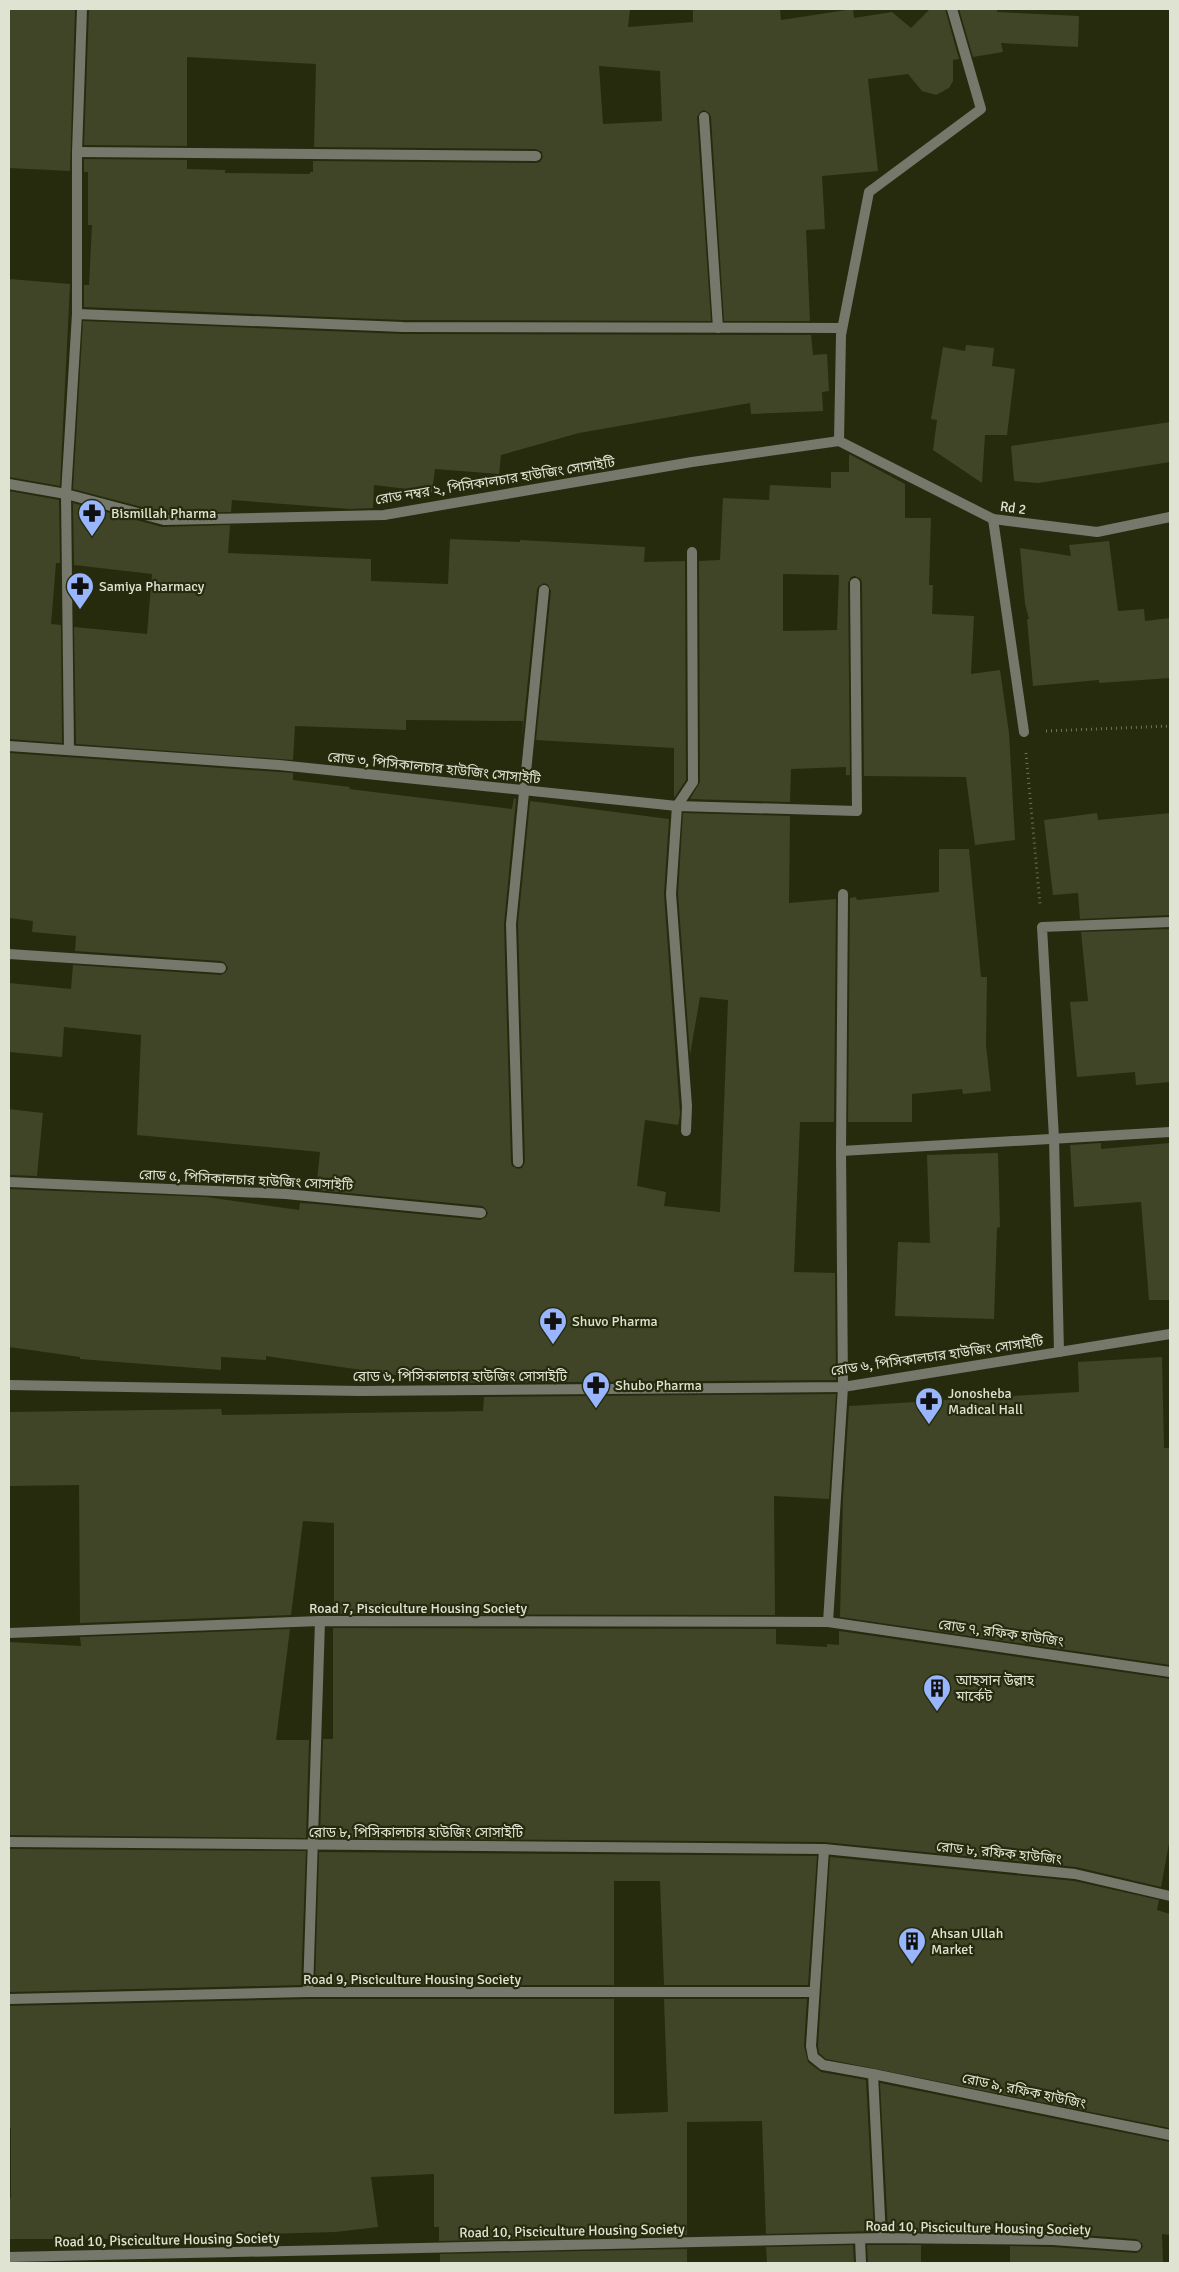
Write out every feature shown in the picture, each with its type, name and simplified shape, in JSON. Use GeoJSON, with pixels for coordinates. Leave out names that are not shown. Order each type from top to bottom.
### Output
{"type":"FeatureCollection","features":[{"type":"Feature","properties":{"kind":"street"},"geometry":{"type":"LineString","coordinates":[[69,750],[66,494],[77,314],[77,152],[82,9]]}},
{"type":"Feature","properties":{"kind":"street"},"geometry":{"type":"LineString","coordinates":[[839,441],[842,328],[869,192],[981,109],[952,9]]}},
{"type":"Feature","properties":{"kind":"street"},"geometry":{"type":"LineString","coordinates":[[704,117],[718,328]]}},
{"type":"Feature","properties":{"kind":"street"},"geometry":{"type":"LineString","coordinates":[[77,152],[536,156]]}},
{"type":"Feature","properties":{"kind":"street"},"geometry":{"type":"LineString","coordinates":[[77,314],[402,327],[842,328]]}},
{"type":"Feature","properties":{"kind":"street","name":"রোড নম্বর ২, পিসিকালচার হাউজিং সোসাইটি"},"geometry":{"type":"LineString","coordinates":[[9,484],[66,494],[164,520],[384,515],[692,462],[839,441]]}},
{"type":"Feature","properties":{"kind":"street","name":"Rd 2"},"geometry":{"type":"LineString","coordinates":[[839,441],[993,519],[1097,532],[1170,516]]}},
{"type":"Feature","properties":{"kind":"street"},"geometry":{"type":"LineString","coordinates":[[993,519],[1024,732]]}},
{"type":"Feature","properties":{"kind":"street"},"geometry":{"type":"LineString","coordinates":[[686,1131],[687,1106],[671,894],[677,806],[693,782],[692,552]]}},
{"type":"Feature","properties":{"kind":"street","name":"রোড ৩, পিসিকালচার হাউজিং সোসাইটি"},"geometry":{"type":"LineString","coordinates":[[9,746],[279,765],[677,806],[857,811],[855,584]]}},
{"type":"Feature","properties":{"kind":"street"},"geometry":{"type":"LineString","coordinates":[[518,1162],[511,924],[544,590]]}},
{"type":"Feature","properties":{"kind":"street"},"geometry":{"type":"LineString","coordinates":[[828,1622],[844,1387],[841,1151],[843,894]]}},
{"type":"Feature","properties":{"kind":"street"},"geometry":{"type":"LineString","coordinates":[[1059,1352],[1054,1138],[1042,927],[1170,922]]}},
{"type":"Feature","properties":{"kind":"street"},"geometry":{"type":"LineString","coordinates":[[9,954],[221,968]]}},
{"type":"Feature","properties":{"kind":"street"},"geometry":{"type":"LineString","coordinates":[[841,1151],[1170,1132]]}},
{"type":"Feature","properties":{"kind":"street","name":"রোড ৫, পিসিকালচার হাউজিং সোসাইটি"},"geometry":{"type":"LineString","coordinates":[[9,1182],[286,1194],[481,1212]]}},
{"type":"Feature","properties":{"kind":"street","name":"রোড ৬, পিসিকালচার হাউজিং সোসাইটি"},"geometry":{"type":"LineString","coordinates":[[9,1384],[360,1392],[844,1387],[1170,1334]]}},
{"type":"Feature","properties":{"kind":"street"},"geometry":{"type":"LineString","coordinates":[[308,1992],[320,1621]]}},
{"type":"Feature","properties":{"kind":"street","name":"Road 7, Pisciculture Housing Society"},"geometry":{"type":"LineString","coordinates":[[9,1633],[320,1621],[828,1622]]}},
{"type":"Feature","properties":{"kind":"street","name":"রোড ৭, রফিক হাউজিং"},"geometry":{"type":"LineString","coordinates":[[828,1622],[1170,1672]]}},
{"type":"Feature","properties":{"kind":"street","name":"রোড ৮, পিসিকালচার হাউজিং সোসাইটি"},"geometry":{"type":"LineString","coordinates":[[9,1842],[824,1848]]}},
{"type":"Feature","properties":{"kind":"street"},"geometry":{"type":"LineString","coordinates":[[814,1992],[824,1848]]}},
{"type":"Feature","properties":{"kind":"street","name":"রোড ৮, রফিক হাউজিং"},"geometry":{"type":"LineString","coordinates":[[824,1848],[1075,1874],[1170,1896]]}},
{"type":"Feature","properties":{"kind":"street","name":"Road 9, Pisciculture Housing Society"},"geometry":{"type":"LineString","coordinates":[[9,1999],[308,1992],[814,1992]]}},
{"type":"Feature","properties":{"kind":"street","name":"রোড ৯, রফিক হাউজিং"},"geometry":{"type":"LineString","coordinates":[[814,1992],[811,2046],[813,2057],[823,2065],[1170,2135]]}},
{"type":"Feature","properties":{"kind":"street"},"geometry":{"type":"LineString","coordinates":[[873,2074],[880,2238]]}},
{"type":"Feature","properties":{"kind":"street","name":"Road 10, Pisciculture Housing Society"},"geometry":{"type":"LineString","coordinates":[[9,2257],[880,2238],[1053,2240],[1136,2246]]}},
{"type":"Feature","properties":{"kind":"street"},"geometry":{"type":"LineString","coordinates":[[860,2239],[861,2263]]}},
{"type":"Feature","properties":{"kind":"path"},"geometry":{"type":"LineString","coordinates":[[1042,927],[1024,732],[1170,726]]}},
{"type":"Feature","properties":{"kind":"building"},"geometry":{"type":"Polygon","coordinates":[[[9,9],[75,9],[70,171],[9,168],[9,9]]]}},
{"type":"Feature","properties":{"kind":"building"},"geometry":{"type":"Polygon","coordinates":[[[89,9],[630,9],[628,27],[693,22],[693,9],[780,9],[781,20],[853,9],[854,18],[892,12],[911,28],[930,9],[945,9],[959,59],[953,60],[953,81],[949,88],[936,95],[922,91],[908,74],[868,79],[878,171],[822,176],[825,229],[806,230],[810,321],[724,321],[711,117],[704,110],[697,117],[711,321],[403,320],[84,307],[84,285],[89,285],[92,225],[88,225],[88,172],[84,172],[84,159],[187,160],[187,169],[225,170],[225,173],[310,174],[310,172],[313,172],[313,161],[536,163],[540,162],[543,157],[542,152],[536,149],[314,147],[316,64],[187,57],[187,146],[84,145],[89,9]],[[599,66],[603,124],[662,121],[660,71],[599,66]]]}},
{"type":"Feature","properties":{"kind":"building"},"geometry":{"type":"Polygon","coordinates":[[[959,9],[997,9],[997,12],[1079,16],[1078,47],[1001,43],[1003,52],[973,57],[959,9]]]}},
{"type":"Feature","properties":{"kind":"building"},"geometry":{"type":"Polygon","coordinates":[[[9,279],[70,284],[60,486],[9,477],[9,279]]]}},
{"type":"Feature","properties":{"kind":"building"},"geometry":{"type":"Polygon","coordinates":[[[83,321],[403,334],[811,335],[813,355],[827,354],[829,391],[822,392],[823,411],[751,414],[750,403],[579,433],[501,455],[499,474],[435,469],[432,492],[374,485],[373,508],[350,509],[232,500],[231,512],[165,513],[73,489],[83,321]]]}},
{"type":"Feature","properties":{"kind":"building"},"geometry":{"type":"Polygon","coordinates":[[[966,345],[994,348],[992,366],[1015,369],[1007,435],[985,435],[982,483],[933,450],[937,420],[931,419],[943,347],[965,351],[966,345]]]}},
{"type":"Feature","properties":{"kind":"building"},"geometry":{"type":"Polygon","coordinates":[[[1170,422],[1170,462],[1038,483],[1014,481],[1011,446],[1170,422]]]}},
{"type":"Feature","properties":{"kind":"building"},"geometry":{"type":"Polygon","coordinates":[[[849,454],[905,484],[905,518],[931,518],[929,585],[933,585],[932,614],[974,616],[971,674],[1000,670],[1009,733],[1015,840],[975,845],[966,777],[864,776],[862,583],[861,579],[855,576],[851,577],[848,583],[850,775],[846,775],[846,767],[791,769],[790,802],[690,799],[700,782],[699,561],[720,560],[723,498],[769,500],[770,485],[831,488],[831,472],[849,472],[849,454]],[[783,574],[783,631],[837,630],[839,575],[783,574]]]}},
{"type":"Feature","properties":{"kind":"building"},"geometry":{"type":"Polygon","coordinates":[[[9,491],[59,500],[60,563],[56,563],[51,624],[61,625],[62,743],[9,739],[9,491]]]}},
{"type":"Feature","properties":{"kind":"building"},"geometry":{"type":"Polygon","coordinates":[[[73,503],[162,527],[230,525],[228,553],[371,559],[371,581],[448,584],[450,539],[520,542],[520,540],[645,547],[644,562],[685,561],[686,780],[674,798],[674,748],[536,740],[551,591],[548,585],[544,583],[537,589],[522,739],[523,721],[406,720],[406,730],[295,726],[293,760],[76,744],[74,627],[147,634],[152,574],[74,565],[73,503]]]}},
{"type":"Feature","properties":{"kind":"building"},"geometry":{"type":"Polygon","coordinates":[[[1109,541],[1118,611],[1144,609],[1145,621],[1170,618],[1170,678],[1099,683],[1099,680],[1033,686],[1027,619],[1029,619],[1025,604],[1020,548],[1071,556],[1069,545],[1109,541]]]}},
{"type":"Feature","properties":{"kind":"building"},"geometry":{"type":"Polygon","coordinates":[[[9,753],[293,773],[293,780],[350,787],[349,789],[512,809],[514,798],[516,799],[504,924],[511,1162],[512,1166],[518,1169],[522,1168],[525,1162],[518,924],[530,801],[669,819],[664,894],[680,1114],[678,1125],[645,1120],[637,1186],[666,1192],[664,1206],[720,1212],[728,1000],[700,997],[690,1055],[678,894],[683,813],[790,816],[789,903],[836,899],[834,1122],[800,1122],[794,1272],[835,1273],[836,1380],[450,1383],[266,1356],[266,1360],[221,1357],[221,1370],[80,1359],[80,1357],[9,1347],[9,1189],[206,1197],[299,1210],[300,1203],[480,1220],[486,1217],[488,1213],[482,1206],[316,1190],[320,1152],[137,1135],[141,1035],[64,1027],[62,1057],[9,1052],[9,983],[71,989],[73,965],[221,975],[228,968],[221,961],[75,951],[76,936],[32,932],[33,921],[9,918],[9,753]]]}},
{"type":"Feature","properties":{"kind":"building"},"geometry":{"type":"Polygon","coordinates":[[[1097,813],[1098,820],[1170,813],[1170,915],[1080,919],[1078,893],[1053,895],[1044,820],[1097,813]]]}},
{"type":"Feature","properties":{"kind":"building"},"geometry":{"type":"Polygon","coordinates":[[[939,849],[969,849],[981,977],[987,977],[986,1045],[991,1091],[963,1094],[962,1089],[912,1094],[912,1122],[848,1122],[850,898],[856,897],[857,900],[939,892],[939,849]]]}},
{"type":"Feature","properties":{"kind":"building"},"geometry":{"type":"Polygon","coordinates":[[[1170,929],[1170,1082],[1136,1085],[1135,1072],[1077,1077],[1070,1002],[1088,1001],[1081,932],[1170,929]]]}},
{"type":"Feature","properties":{"kind":"building"},"geometry":{"type":"Polygon","coordinates":[[[9,1109],[43,1113],[37,1176],[9,1175],[9,1109]]]}},
{"type":"Feature","properties":{"kind":"building"},"geometry":{"type":"Polygon","coordinates":[[[1101,1143],[1101,1149],[1170,1143],[1170,1300],[1149,1300],[1141,1202],[1074,1207],[1070,1145],[1101,1143]]]}},
{"type":"Feature","properties":{"kind":"building"},"geometry":{"type":"Polygon","coordinates":[[[998,1153],[1000,1227],[997,1228],[994,1319],[895,1316],[898,1242],[930,1243],[927,1155],[998,1153]]]}},
{"type":"Feature","properties":{"kind":"building"},"geometry":{"type":"Polygon","coordinates":[[[1162,1357],[1164,1448],[1170,1448],[1170,1665],[840,1617],[843,1499],[849,1406],[1079,1392],[1078,1362],[1162,1357]]]}},
{"type":"Feature","properties":{"kind":"building"},"geometry":{"type":"Polygon","coordinates":[[[836,1394],[829,1499],[774,1496],[775,1615],[334,1614],[334,1523],[303,1521],[291,1615],[80,1623],[79,1485],[9,1486],[9,1412],[221,1409],[222,1415],[483,1411],[484,1397],[836,1394]]]}},
{"type":"Feature","properties":{"kind":"building"},"geometry":{"type":"Polygon","coordinates":[[[333,1628],[776,1629],[776,1644],[827,1647],[827,1644],[839,1645],[839,1631],[1170,1679],[1170,1838],[1161,1887],[1076,1867],[824,1842],[320,1838],[323,1739],[333,1739],[333,1628]]]}},
{"type":"Feature","properties":{"kind":"building"},"geometry":{"type":"Polygon","coordinates":[[[290,1629],[276,1740],[309,1740],[306,1838],[9,1835],[9,1642],[81,1646],[80,1637],[290,1629]]]}},
{"type":"Feature","properties":{"kind":"building"},"geometry":{"type":"Polygon","coordinates":[[[9,1849],[306,1851],[301,1985],[9,1992],[9,1849]]]}},
{"type":"Feature","properties":{"kind":"building"},"geometry":{"type":"Polygon","coordinates":[[[319,1852],[817,1856],[808,1985],[664,1985],[660,1881],[614,1881],[614,1985],[315,1985],[319,1852]]]}},
{"type":"Feature","properties":{"kind":"building"},"geometry":{"type":"Polygon","coordinates":[[[830,1857],[1074,1881],[1159,1900],[1157,1910],[1170,1914],[1170,2128],[826,2059],[819,2053],[818,2046],[830,1857]]]}},
{"type":"Feature","properties":{"kind":"building"},"geometry":{"type":"Polygon","coordinates":[[[308,1999],[614,1999],[614,2114],[668,2112],[664,1999],[807,1999],[804,2046],[808,2062],[821,2072],[866,2080],[874,2231],[766,2234],[762,2121],[687,2122],[687,2235],[439,2241],[439,2227],[434,2227],[434,2174],[371,2177],[378,2227],[336,2232],[231,2235],[231,2239],[9,2239],[11,2128],[9,2128],[9,2006],[308,1999]]]}},
{"type":"Feature","properties":{"kind":"building"},"geometry":{"type":"Polygon","coordinates":[[[880,2083],[1170,2142],[1170,2235],[1162,2234],[1163,2263],[1010,2263],[1010,2246],[1136,2253],[1143,2247],[1142,2243],[1136,2239],[1054,2233],[1010,2233],[1010,2229],[937,2229],[921,2232],[888,2231],[880,2083]]]}},
{"type":"Feature","properties":{"kind":"building"},"geometry":{"type":"Polygon","coordinates":[[[853,2245],[854,2263],[767,2263],[766,2247],[853,2245]]]}},
{"type":"Feature","properties":{"kind":"building"},"geometry":{"type":"Polygon","coordinates":[[[867,2245],[921,2245],[921,2263],[868,2263],[867,2245]]]}},
{"type":"Feature","properties":{"kind":"building"},"geometry":{"type":"Polygon","coordinates":[[[687,2249],[687,2263],[440,2263],[440,2254],[687,2249]]]}},
{"type":"Feature","properties":{"kind":"place","name":"Bismillah Pharma"},"geometry":{"type":"Point","coordinates":[92,537]}},
{"type":"Feature","properties":{"kind":"place","name":"Samiya Pharmacy"},"geometry":{"type":"Point","coordinates":[80,610]}},
{"type":"Feature","properties":{"kind":"place","name":"Shuvo Pharma"},"geometry":{"type":"Point","coordinates":[553,1345]}},
{"type":"Feature","properties":{"kind":"place","name":"Shubo Pharma"},"geometry":{"type":"Point","coordinates":[596,1409]}},
{"type":"Feature","properties":{"kind":"place","name":"Jonosheba Madical Hall"},"geometry":{"type":"Point","coordinates":[929,1425]}},
{"type":"Feature","properties":{"kind":"place","name":"আহসান উল্লাহ মার্কেট"},"geometry":{"type":"Point","coordinates":[937,1712]}},
{"type":"Feature","properties":{"kind":"place","name":"Ahsan Ullah Market"},"geometry":{"type":"Point","coordinates":[912,1965]}}]}
